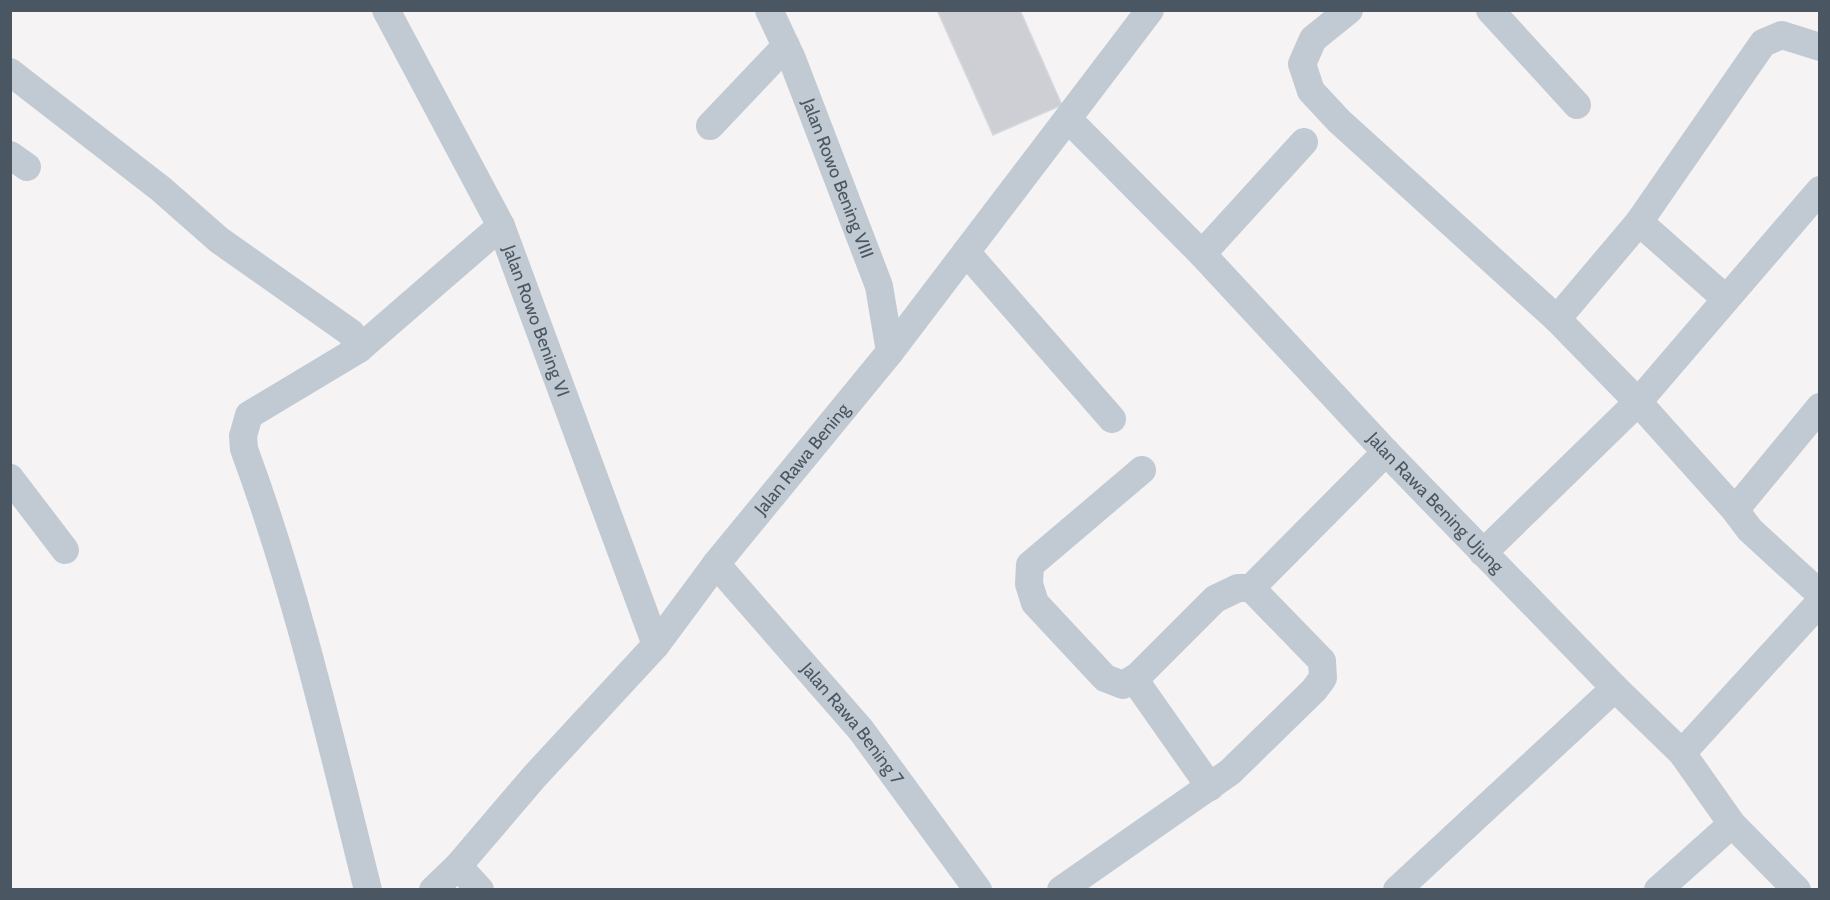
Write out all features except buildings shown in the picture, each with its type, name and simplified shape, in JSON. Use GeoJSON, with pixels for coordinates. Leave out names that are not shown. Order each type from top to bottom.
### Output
{"type":"FeatureCollection","features":[{"type":"Feature","properties":{"kind":"street","name":"Jalan Rowo Bening VI"},"geometry":{"type":"LineString","coordinates":[[386,10],[501,226],[656,645]]}},
{"type":"Feature","properties":{"kind":"street","name":"Jalan Rowo Bening VIII"},"geometry":{"type":"LineString","coordinates":[[769,10],[786,46],[879,286],[890,352]]}},
{"type":"Feature","properties":{"kind":"street","name":"Jalan Rawa Bening"},"geometry":{"type":"LineString","coordinates":[[433,890],[458,866],[534,777],[656,645],[716,564],[890,352],[1150,10]]}},
{"type":"Feature","properties":{"kind":"street"},"geometry":{"type":"LineString","coordinates":[[1349,10],[1313,39],[1302,64],[1311,91],[1339,122],[1557,319],[1638,402],[1735,510],[1750,530],[1820,594]]}},
{"type":"Feature","properties":{"kind":"street"},"geometry":{"type":"LineString","coordinates":[[1490,10],[1577,105]]}},
{"type":"Feature","properties":{"kind":"street"},"geometry":{"type":"LineString","coordinates":[[1557,319],[1639,222],[1763,44],[1782,35],[1820,47]]}},
{"type":"Feature","properties":{"kind":"street"},"geometry":{"type":"LineString","coordinates":[[710,126],[786,46]]}},
{"type":"Feature","properties":{"kind":"street"},"geometry":{"type":"LineString","coordinates":[[10,72],[162,189],[219,240],[351,333],[359,349]]}},
{"type":"Feature","properties":{"kind":"street","name":"Jalan Rawa Bening Ujung"},"geometry":{"type":"LineString","coordinates":[[1068,119],[1202,254],[1483,553],[1682,753],[1732,824],[1797,890]]}},
{"type":"Feature","properties":{"kind":"street"},"geometry":{"type":"LineString","coordinates":[[1202,254],[1304,142]]}},
{"type":"Feature","properties":{"kind":"street"},"geometry":{"type":"LineString","coordinates":[[1483,553],[1638,402],[1820,190]]}},
{"type":"Feature","properties":{"kind":"street"},"geometry":{"type":"LineString","coordinates":[[1639,222],[1726,299]]}},
{"type":"Feature","properties":{"kind":"street"},"geometry":{"type":"LineString","coordinates":[[368,890],[332,744],[278,548],[244,449],[243,436],[249,416],[359,349],[501,226]]}},
{"type":"Feature","properties":{"kind":"street"},"geometry":{"type":"LineString","coordinates":[[966,252],[1112,419]]}},
{"type":"Feature","properties":{"kind":"street"},"geometry":{"type":"LineString","coordinates":[[1735,510],[1820,407]]}},
{"type":"Feature","properties":{"kind":"street"},"geometry":{"type":"LineString","coordinates":[[1142,470],[1030,565],[1029,584],[1035,603],[1106,678],[1124,685],[1134,679],[1215,599],[1238,588],[1251,588],[1386,452]]}},
{"type":"Feature","properties":{"kind":"street"},"geometry":{"type":"LineString","coordinates":[[10,478],[65,550]]}},
{"type":"Feature","properties":{"kind":"street","name":"Jalan Rawa Bening 7"},"geometry":{"type":"LineString","coordinates":[[716,564],[861,730],[978,890]]}},
{"type":"Feature","properties":{"kind":"street"},"geometry":{"type":"LineString","coordinates":[[1061,890],[1230,772],[1314,690],[1323,678],[1322,661],[1251,588]]}},
{"type":"Feature","properties":{"kind":"street"},"geometry":{"type":"LineString","coordinates":[[1682,753],[1820,602]]}},
{"type":"Feature","properties":{"kind":"street"},"geometry":{"type":"LineString","coordinates":[[1134,679],[1210,787]]}},
{"type":"Feature","properties":{"kind":"street"},"geometry":{"type":"LineString","coordinates":[[1397,890],[1615,688]]}},
{"type":"Feature","properties":{"kind":"street"},"geometry":{"type":"LineString","coordinates":[[1658,890],[1732,824]]}},
{"type":"Feature","properties":{"kind":"street"},"geometry":{"type":"LineString","coordinates":[[458,866],[480,890]]}}]}
